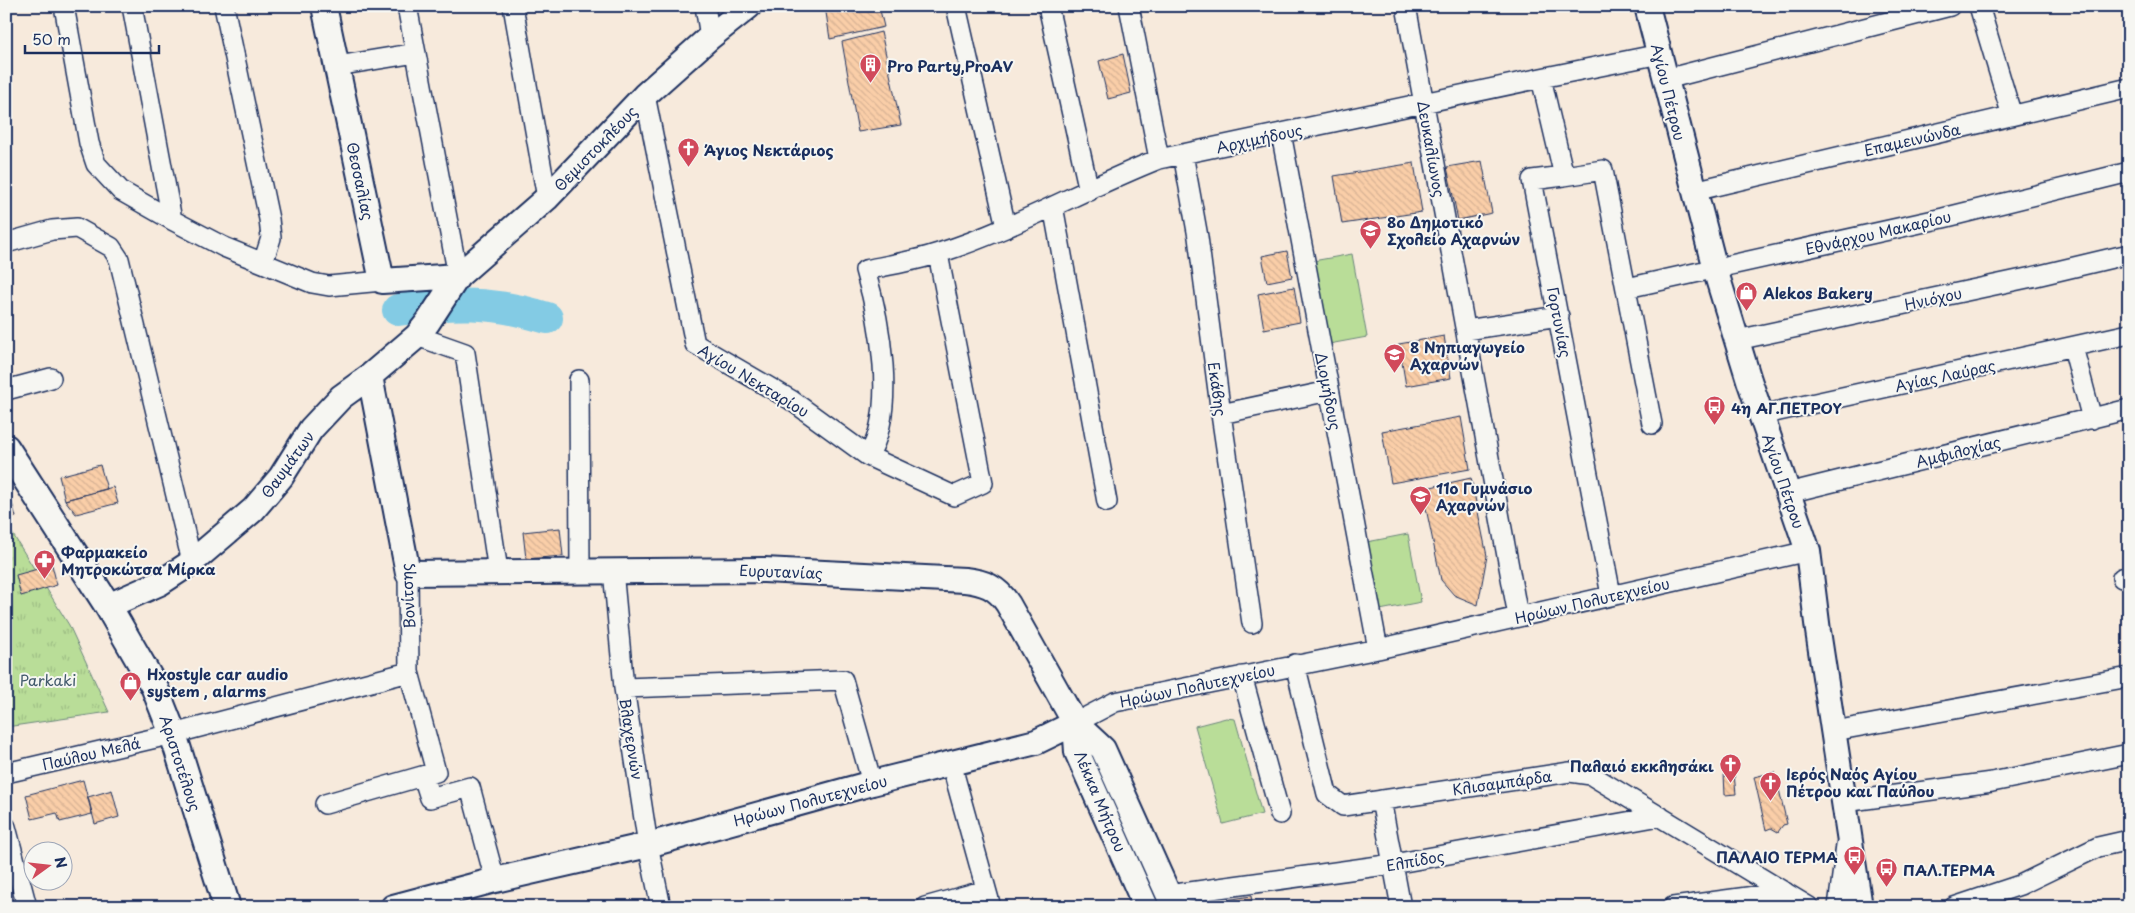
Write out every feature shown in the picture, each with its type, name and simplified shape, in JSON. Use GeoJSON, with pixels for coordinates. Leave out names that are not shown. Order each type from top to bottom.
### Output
{"type":"FeatureCollection","features":[{"type":"Feature","properties":{"kind":"main road","name":"Αριστοτέλους"},"geometry":{"type":"LineString","coordinates":[[6,448],[108,606],[154,686],[173,734],[227,907]]}},
{"type":"Feature","properties":{"kind":"street"},"geometry":{"type":"LineString","coordinates":[[64,6],[89,143],[96,164],[122,191],[224,247],[312,283],[329,286],[382,281],[451,285],[416,53],[407,6]]}},
{"type":"Feature","properties":{"kind":"street"},"geometry":{"type":"LineString","coordinates":[[132,6],[172,220]]}},
{"type":"Feature","properties":{"kind":"street"},"geometry":{"type":"LineString","coordinates":[[224,6],[270,219],[271,238],[263,263]]}},
{"type":"Feature","properties":{"kind":"street","name":"Θεσσαλίας"},"geometry":{"type":"LineString","coordinates":[[324,6],[382,281]]}},
{"type":"Feature","properties":{"kind":"street"},"geometry":{"type":"LineString","coordinates":[[513,6],[547,198]]}},
{"type":"Feature","properties":{"kind":"street"},"geometry":{"type":"LineString","coordinates":[[705,6],[710,37]]}},
{"type":"Feature","properties":{"kind":"street","name":"Θεμιστοκλέους"},"geometry":{"type":"LineString","coordinates":[[451,285],[547,198],[645,95],[710,37],[750,6]]}},
{"type":"Feature","properties":{"kind":"street"},"geometry":{"type":"LineString","coordinates":[[956,6],[1006,227]]}},
{"type":"Feature","properties":{"kind":"street"},"geometry":{"type":"LineString","coordinates":[[1048,6],[1089,190]]}},
{"type":"Feature","properties":{"kind":"street"},"geometry":{"type":"LineString","coordinates":[[1129,6],[1159,159]]}},
{"type":"Feature","properties":{"kind":"street","name":"Δευκαλίωνος"},"geometry":{"type":"LineString","coordinates":[[1406,6],[1518,616]]}},
{"type":"Feature","properties":{"kind":"street","name":"Αγίου Πέτρου"},"geometry":{"type":"LineString","coordinates":[[1647,6],[1715,269],[1808,551],[1818,631],[1860,907]]}},
{"type":"Feature","properties":{"kind":"street"},"geometry":{"type":"LineString","coordinates":[[1666,79],[1950,6]]}},
{"type":"Feature","properties":{"kind":"street"},"geometry":{"type":"LineString","coordinates":[[1980,6],[2012,116]]}},
{"type":"Feature","properties":{"kind":"street"},"geometry":{"type":"LineString","coordinates":[[337,66],[416,53]]}},
{"type":"Feature","properties":{"kind":"street","name":"Αρχιμήδους"},"geometry":{"type":"LineString","coordinates":[[868,456],[874,447],[879,424],[884,372],[878,322],[865,270],[938,254],[1006,227],[1159,159],[1660,54]]}},
{"type":"Feature","properties":{"kind":"street"},"geometry":{"type":"LineString","coordinates":[[1541,78],[1564,176],[1603,170],[1652,424]]}},
{"type":"Feature","properties":{"kind":"street","name":"Επαμεινώνδα"},"geometry":{"type":"LineString","coordinates":[[1694,190],[2129,88]]}},
{"type":"Feature","properties":{"kind":"street","name":"Αγίου Νεκταρίου"},"geometry":{"type":"LineString","coordinates":[[645,95],[694,344],[791,400],[868,456],[954,496],[983,483],[938,254]]}},
{"type":"Feature","properties":{"kind":"street","name":"Διομήδους"},"geometry":{"type":"LineString","coordinates":[[1281,133],[1378,648]]}},
{"type":"Feature","properties":{"kind":"street","name":"Εκάβης"},"geometry":{"type":"LineString","coordinates":[[1183,154],[1198,237],[1221,414],[1252,624]]}},
{"type":"Feature","properties":{"kind":"street","name":"Εθνάρχου Μακαρίου"},"geometry":{"type":"LineString","coordinates":[[1627,288],[1943,218],[2129,172]]}},
{"type":"Feature","properties":{"kind":"street","name":"Γορτυνίας"},"geometry":{"type":"LineString","coordinates":[[1564,176],[1532,180],[1611,595]]}},
{"type":"Feature","properties":{"kind":"street"},"geometry":{"type":"LineString","coordinates":[[1053,206],[1107,502]]}},
{"type":"Feature","properties":{"kind":"street"},"geometry":{"type":"LineString","coordinates":[[6,243],[52,230],[77,228],[111,247],[119,259],[192,562]]}},
{"type":"Feature","properties":{"kind":"street","name":"Ηνιόχου"},"geometry":{"type":"LineString","coordinates":[[1737,340],[2032,277],[2129,254]]}},
{"type":"Feature","properties":{"kind":"street","name":"Θαυμάτων"},"geometry":{"type":"LineString","coordinates":[[108,606],[160,583],[192,562],[253,510],[281,477],[311,429],[341,397],[370,376],[423,329],[451,285]]}},
{"type":"Feature","properties":{"kind":"street"},"geometry":{"type":"LineString","coordinates":[[1466,330],[1559,316]]}},
{"type":"Feature","properties":{"kind":"street"},"geometry":{"type":"LineString","coordinates":[[423,329],[465,353],[498,572]]}},
{"type":"Feature","properties":{"kind":"street","name":"Αγίας Λαύρας"},"geometry":{"type":"LineString","coordinates":[[1762,415],[2129,334]]}},
{"type":"Feature","properties":{"kind":"street"},"geometry":{"type":"LineString","coordinates":[[2073,347],[2092,418]]}},
{"type":"Feature","properties":{"kind":"street","name":"Βονίτσης"},"geometry":{"type":"LineString","coordinates":[[370,376],[408,573],[409,672],[436,772],[423,776]]}},
{"type":"Feature","properties":{"kind":"street"},"geometry":{"type":"LineString","coordinates":[[6,390],[51,378]]}},
{"type":"Feature","properties":{"kind":"street"},"geometry":{"type":"LineString","coordinates":[[578,380],[580,570]]}},
{"type":"Feature","properties":{"kind":"street"},"geometry":{"type":"LineString","coordinates":[[1221,414],[1329,391]]}},
{"type":"Feature","properties":{"kind":"street","name":"Αμφιλοχίας"},"geometry":{"type":"LineString","coordinates":[[1788,493],[2129,409]]}},
{"type":"Feature","properties":{"kind":"street","name":"Ηρώων Πολυτεχνείου"},"geometry":{"type":"LineString","coordinates":[[393,907],[427,902],[495,880],[648,845],[872,783],[1036,742],[1115,702],[1378,648],[1808,551]]}},
{"type":"Feature","properties":{"kind":"street","name":"Ευρυτανίας"},"geometry":{"type":"LineString","coordinates":[[408,573],[580,570],[764,570],[965,580],[988,584],[1003,596],[1075,723]]}},
{"type":"Feature","properties":{"kind":"street","name":"Βλαχερνών"},"geometry":{"type":"LineString","coordinates":[[613,570],[624,688],[648,845],[662,907]]}},
{"type":"Feature","properties":{"kind":"street","name":"Κλισαμπάρδα"},"geometry":{"type":"LineString","coordinates":[[1295,664],[1327,794],[1343,806],[1570,772],[1591,775],[1809,907]]}},
{"type":"Feature","properties":{"kind":"street","name":"Παύλου Μελά"},"geometry":{"type":"LineString","coordinates":[[6,773],[173,734],[409,672]]}},
{"type":"Feature","properties":{"kind":"street"},"geometry":{"type":"LineString","coordinates":[[1242,676],[1280,814]]}},
{"type":"Feature","properties":{"kind":"street"},"geometry":{"type":"LineString","coordinates":[[1834,731],[2129,677]]}},
{"type":"Feature","properties":{"kind":"street"},"geometry":{"type":"LineString","coordinates":[[624,688],[843,680],[872,783]]}},
{"type":"Feature","properties":{"kind":"street","name":"Λέκκα Μήτρου"},"geometry":{"type":"LineString","coordinates":[[1075,723],[1104,749],[1171,901]]}},
{"type":"Feature","properties":{"kind":"street","name":"Λέκκα Μήτρου"},"geometry":{"type":"LineString","coordinates":[[1075,723],[1077,752],[1146,907]]}},
{"type":"Feature","properties":{"kind":"street"},"geometry":{"type":"LineString","coordinates":[[1838,907],[1846,842],[1844,802],[1992,782],[2129,754]]}},
{"type":"Feature","properties":{"kind":"street"},"geometry":{"type":"LineString","coordinates":[[925,907],[988,898],[951,763]]}},
{"type":"Feature","properties":{"kind":"street"},"geometry":{"type":"LineString","coordinates":[[325,804],[423,776],[430,798],[470,787],[495,880]]}},
{"type":"Feature","properties":{"kind":"street"},"geometry":{"type":"LineString","coordinates":[[1381,800],[1401,907]]}},
{"type":"Feature","properties":{"kind":"street","name":"Ελπίδος"},"geometry":{"type":"LineString","coordinates":[[1171,901],[1394,864],[1660,816]]}},
{"type":"Feature","properties":{"kind":"street"},"geometry":{"type":"LineString","coordinates":[[6,828],[27,907]]}},
{"type":"Feature","properties":{"kind":"street"},"geometry":{"type":"LineString","coordinates":[[1954,907],[2020,885],[2098,847],[2129,840]]}},
{"type":"Feature","properties":{"kind":"street"},"geometry":{"type":"LineString","coordinates":[[1673,907],[1785,892]]}},
{"type":"Feature","properties":{"kind":"green space"},"geometry":{"type":"Polygon","coordinates":[[[1352,254],[1367,337],[1329,344],[1313,261],[1352,254]]]}},
{"type":"Feature","properties":{"kind":"green space","name":"Parkaki"},"geometry":{"type":"Polygon","coordinates":[[[12,533],[69,625],[109,712],[6,727],[6,535],[12,533]]]}},
{"type":"Feature","properties":{"kind":"green space"},"geometry":{"type":"Polygon","coordinates":[[[1408,534],[1421,602],[1380,610],[1367,542],[1408,534]]]}},
{"type":"Feature","properties":{"kind":"green space"},"geometry":{"type":"Polygon","coordinates":[[[1226,718],[1235,719],[1262,814],[1223,824],[1195,726],[1226,718]]]}},
{"type":"Feature","properties":{"kind":"building"},"geometry":{"type":"Polygon","coordinates":[[[825,6],[879,6],[884,27],[830,39],[825,6]]]}},
{"type":"Feature","properties":{"kind":"building","name":"Pro Party,ProAV"},"geometry":{"type":"Polygon","coordinates":[[[881,32],[901,125],[858,132],[842,42],[881,32]]]}},
{"type":"Feature","properties":{"kind":"building"},"geometry":{"type":"Polygon","coordinates":[[[1123,54],[1131,93],[1108,99],[1099,61],[1123,54]]]}},
{"type":"Feature","properties":{"kind":"building"},"geometry":{"type":"Polygon","coordinates":[[[1482,161],[1492,213],[1458,220],[1447,167],[1482,161]]]}},
{"type":"Feature","properties":{"kind":"building"},"geometry":{"type":"Polygon","coordinates":[[[1414,163],[1422,212],[1342,224],[1334,176],[1414,163]]]}},
{"type":"Feature","properties":{"kind":"building"},"geometry":{"type":"Polygon","coordinates":[[[1287,251],[1292,277],[1267,282],[1262,256],[1287,251]]]}},
{"type":"Feature","properties":{"kind":"building"},"geometry":{"type":"Polygon","coordinates":[[[1294,287],[1300,322],[1264,329],[1258,294],[1294,287]]]}},
{"type":"Feature","properties":{"kind":"building"},"geometry":{"type":"Polygon","coordinates":[[[1444,336],[1451,378],[1406,386],[1399,344],[1444,336]]]}},
{"type":"Feature","properties":{"kind":"building"},"geometry":{"type":"Polygon","coordinates":[[[1461,417],[1470,469],[1391,483],[1382,431],[1461,417]]]}},
{"type":"Feature","properties":{"kind":"building"},"geometry":{"type":"Polygon","coordinates":[[[100,465],[107,489],[65,500],[59,476],[100,465]]]}},
{"type":"Feature","properties":{"kind":"building"},"geometry":{"type":"Polygon","coordinates":[[[1471,478],[1487,556],[1478,605],[1454,595],[1441,580],[1422,489],[1471,478]]]}},
{"type":"Feature","properties":{"kind":"building"},"geometry":{"type":"Polygon","coordinates":[[[113,487],[118,503],[76,514],[65,500],[113,487]]]}},
{"type":"Feature","properties":{"kind":"building"},"geometry":{"type":"Polygon","coordinates":[[[8,489],[16,517],[6,520],[6,490],[8,489]]]}},
{"type":"Feature","properties":{"kind":"building"},"geometry":{"type":"Polygon","coordinates":[[[560,528],[563,556],[526,559],[523,532],[560,528]]]}},
{"type":"Feature","properties":{"kind":"building"},"geometry":{"type":"Polygon","coordinates":[[[52,565],[57,585],[21,596],[16,575],[52,565]]]}},
{"type":"Feature","properties":{"kind":"building","name":"Ιερός Ναός Αγίου Πέτρου και Παύλου"},"geometry":{"type":"Polygon","coordinates":[[[1775,772],[1787,824],[1783,825],[1778,832],[1771,828],[1766,830],[1754,777],[1775,772]]]}},
{"type":"Feature","properties":{"kind":"building","name":"Παλαιό εκκλησάκι"},"geometry":{"type":"Polygon","coordinates":[[[1724,774],[1734,774],[1736,794],[1725,795],[1724,774]]]}},
{"type":"Feature","properties":{"kind":"building"},"geometry":{"type":"Polygon","coordinates":[[[83,780],[92,814],[60,822],[57,813],[32,819],[26,795],[83,780]]]}},
{"type":"Feature","properties":{"kind":"building"},"geometry":{"type":"Polygon","coordinates":[[[112,790],[119,817],[95,824],[88,797],[112,790]]]}},
{"type":"Feature","properties":{"kind":"building"},"geometry":{"type":"Polygon","coordinates":[[[1251,896],[1253,907],[1208,907],[1208,903],[1251,896]]]}},
{"type":"Feature","properties":{"kind":"waterway"},"geometry":{"type":"LineString","coordinates":[[398,310],[437,305],[473,305],[508,308],[547,318]]}},
{"type":"Feature","properties":{"kind":"place","name":"Pro Party,ProAV"},"geometry":{"type":"Point","coordinates":[871,84]}},
{"type":"Feature","properties":{"kind":"place","name":"Άγιος Νεκτάριος"},"geometry":{"type":"Point","coordinates":[688,168]}},
{"type":"Feature","properties":{"kind":"place","name":"8ο Δημοτικό Σχολείο Αχαρνών"},"geometry":{"type":"Point","coordinates":[1371,249]}},
{"type":"Feature","properties":{"kind":"place","name":"Alekos Bakery"},"geometry":{"type":"Point","coordinates":[1747,311]}},
{"type":"Feature","properties":{"kind":"place","name":"8 Νηπιαγωγείο Αχαρνών"},"geometry":{"type":"Point","coordinates":[1394,374]}},
{"type":"Feature","properties":{"kind":"place","name":"4η ΑΓ.ΠΕΤΡΟΥ"},"geometry":{"type":"Point","coordinates":[1715,426]}},
{"type":"Feature","properties":{"kind":"place","name":"11ο Γυμνάσιο Αχαρνών"},"geometry":{"type":"Point","coordinates":[1420,515]}},
{"type":"Feature","properties":{"kind":"place","name":"Φαρμακείο Μητροκώτσα Μίρκα"},"geometry":{"type":"Point","coordinates":[45,579]}},
{"type":"Feature","properties":{"kind":"place","name":"Hxostyle car audio system , alarms"},"geometry":{"type":"Point","coordinates":[131,701]}},
{"type":"Feature","properties":{"kind":"place","name":"Παλαιό εκκλησάκι"},"geometry":{"type":"Point","coordinates":[1730,784]}},
{"type":"Feature","properties":{"kind":"place","name":"Ιερός Ναός Αγίου Πέτρου και Παύλου"},"geometry":{"type":"Point","coordinates":[1770,801]}},
{"type":"Feature","properties":{"kind":"place","name":"ΠΑΛΑΙΟ ΤΕΡΜΑ"},"geometry":{"type":"Point","coordinates":[1854,875]}},
{"type":"Feature","properties":{"kind":"place","name":"ΠΑΛ.ΤΕΡΜΑ"},"geometry":{"type":"Point","coordinates":[1887,888]}}]}
